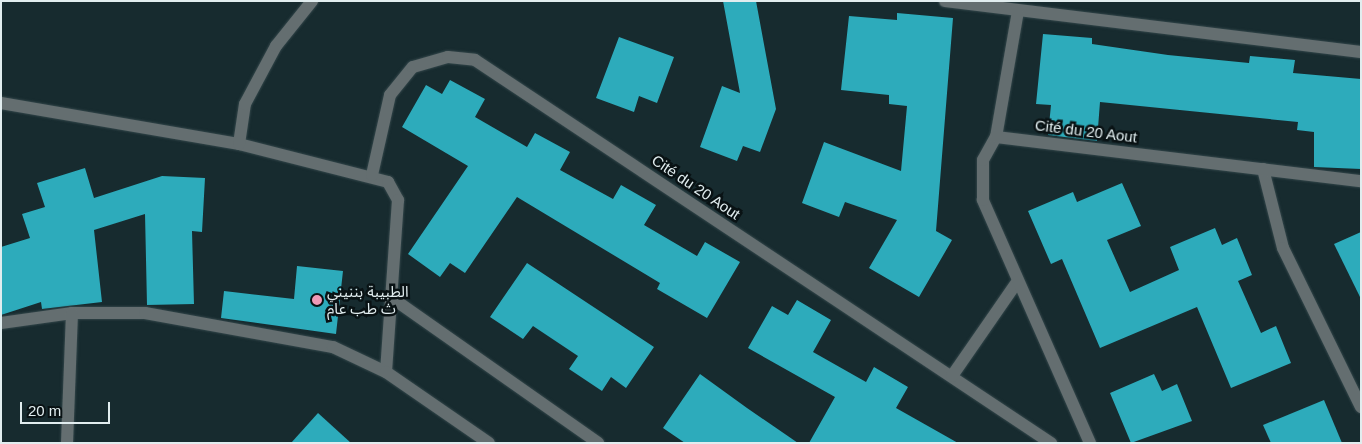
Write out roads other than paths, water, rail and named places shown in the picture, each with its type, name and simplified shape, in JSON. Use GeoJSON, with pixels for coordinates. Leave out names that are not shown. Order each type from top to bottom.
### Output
{"type":"FeatureCollection","features":[{"type":"Feature","properties":{"kind":"street"},"geometry":{"type":"LineString","coordinates":[[239,144],[245,104],[276,46],[312,1]]}},
{"type":"Feature","properties":{"kind":"street"},"geometry":{"type":"LineString","coordinates":[[945,1],[1361,52]]}},
{"type":"Feature","properties":{"kind":"street"},"geometry":{"type":"LineString","coordinates":[[1018,11],[996,137],[983,160],[983,200],[1017,282],[1090,443]]}},
{"type":"Feature","properties":{"kind":"street","name":"Cité du 20 Aout"},"geometry":{"type":"LineString","coordinates":[[372,175],[390,95],[413,67],[448,56],[475,60],[1051,443]]}},
{"type":"Feature","properties":{"kind":"street"},"geometry":{"type":"LineString","coordinates":[[1,103],[239,144],[372,175],[388,182],[398,200],[386,372]]}},
{"type":"Feature","properties":{"kind":"street","name":"Cité du 20 Aout"},"geometry":{"type":"LineString","coordinates":[[996,137],[1361,181]]}},
{"type":"Feature","properties":{"kind":"street"},"geometry":{"type":"LineString","coordinates":[[1263,169],[1283,248],[1361,407]]}},
{"type":"Feature","properties":{"kind":"street"},"geometry":{"type":"LineString","coordinates":[[952,376],[1017,282]]}},
{"type":"Feature","properties":{"kind":"street"},"geometry":{"type":"LineString","coordinates":[[392,298],[598,443]]}},
{"type":"Feature","properties":{"kind":"street"},"geometry":{"type":"LineString","coordinates":[[67,443],[72,313]]}},
{"type":"Feature","properties":{"kind":"street"},"geometry":{"type":"LineString","coordinates":[[1,323],[72,313],[145,313],[333,347],[386,372],[490,443]]}},
{"type":"Feature","properties":{"kind":"place","name":"الطبيبة بننيني ث طب عام"},"geometry":{"type":"Point","coordinates":[317,300]}}]}
